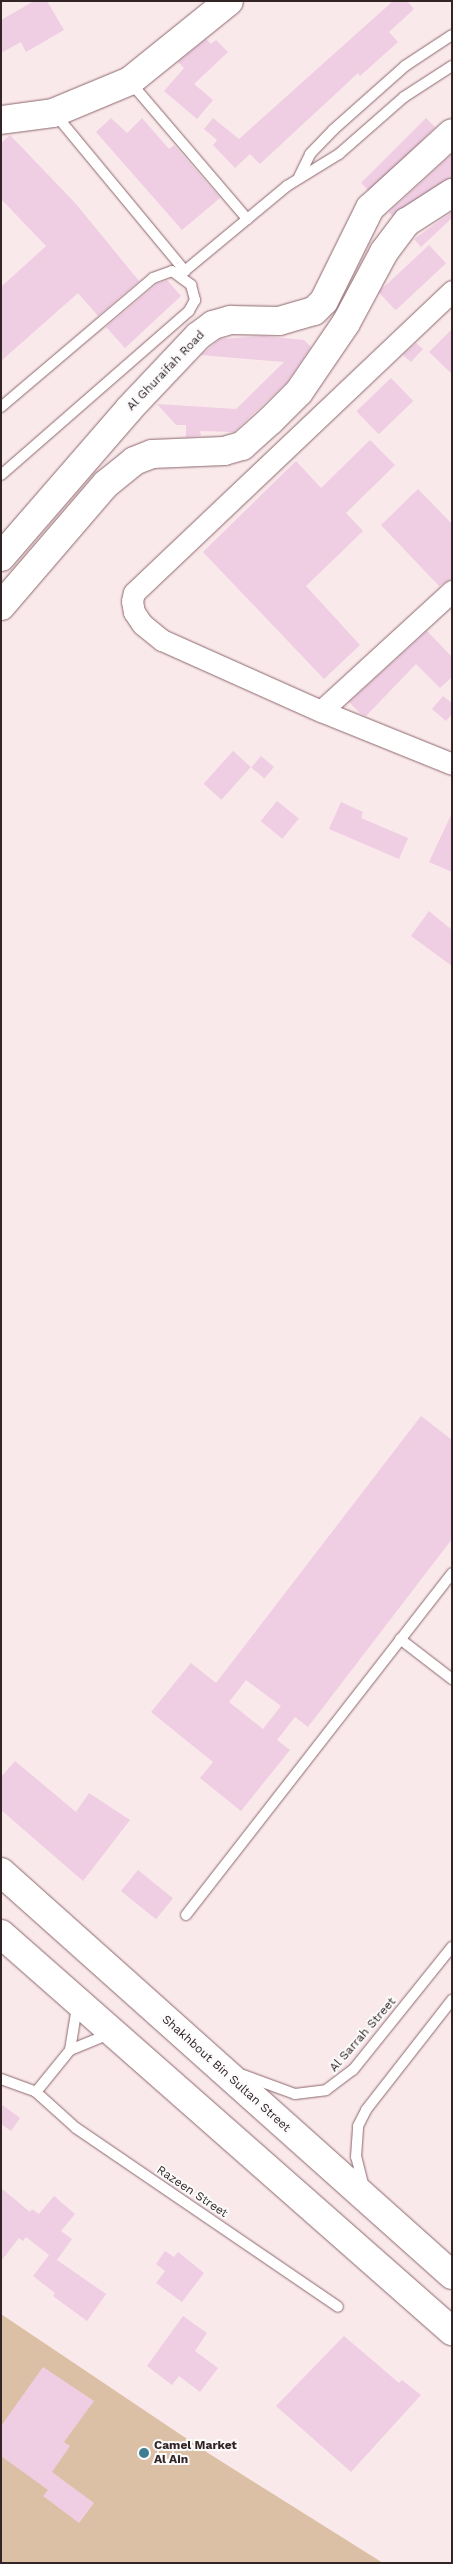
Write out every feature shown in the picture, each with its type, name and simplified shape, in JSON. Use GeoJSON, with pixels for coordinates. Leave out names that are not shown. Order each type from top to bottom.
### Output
{"type":"FeatureCollection","features":[{"type":"Feature","properties":{"kind":"main road"},"geometry":{"type":"LineString","coordinates":[[1,120],[54,113],[130,81],[229,1]]}},
{"type":"Feature","properties":{"kind":"main road","name":"Al Ghuraifah Road"},"geometry":{"type":"LineString","coordinates":[[1,557],[129,409],[198,336],[213,325],[231,320],[279,321],[314,311],[324,302],[370,208],[452,133]]}},
{"type":"Feature","properties":{"kind":"main road"},"geometry":{"type":"LineString","coordinates":[[1,606],[106,484],[134,461],[170,452],[224,451],[242,446],[263,427],[299,392],[346,323],[384,252],[407,222],[452,193]]}},
{"type":"Feature","properties":{"kind":"main road","name":"Shakhbout Bin Sultan Street"},"geometry":{"type":"LineString","coordinates":[[1,1872],[452,2275]]}},
{"type":"Feature","properties":{"kind":"main road"},"geometry":{"type":"LineString","coordinates":[[1,1934],[452,2331]]}},
{"type":"Feature","properties":{"kind":"street"},"geometry":{"type":"LineString","coordinates":[[452,291],[134,593],[134,612],[142,624],[162,640],[321,711],[452,764]]}},
{"type":"Feature","properties":{"kind":"street"},"geometry":{"type":"LineString","coordinates":[[321,711],[452,592]]}},
{"type":"Feature","properties":{"kind":"lane"},"geometry":{"type":"LineString","coordinates":[[299,178],[310,154],[333,130],[405,66],[452,35]]}},
{"type":"Feature","properties":{"kind":"lane"},"geometry":{"type":"LineString","coordinates":[[1,407],[153,278],[167,271],[183,272],[299,178],[339,154],[404,96],[452,66]]}},
{"type":"Feature","properties":{"kind":"lane"},"geometry":{"type":"LineString","coordinates":[[130,81],[247,219]]}},
{"type":"Feature","properties":{"kind":"lane"},"geometry":{"type":"LineString","coordinates":[[1,475],[190,311],[195,293],[183,272],[54,113]]}},
{"type":"Feature","properties":{"kind":"lane"},"geometry":{"type":"LineString","coordinates":[[186,1915],[452,1573]]}},
{"type":"Feature","properties":{"kind":"lane"},"geometry":{"type":"LineString","coordinates":[[400,1639],[452,1679]]}},
{"type":"Feature","properties":{"kind":"lane","name":"Al Sarrah Street"},"geometry":{"type":"LineString","coordinates":[[215,2064],[295,2094],[326,2090],[352,2070],[452,1947]]}},
{"type":"Feature","properties":{"kind":"lane"},"geometry":{"type":"LineString","coordinates":[[367,2201],[356,2157],[358,2126],[366,2110],[452,2000]]}},
{"type":"Feature","properties":{"kind":"lane"},"geometry":{"type":"LineString","coordinates":[[70,2050],[78,2002]]}},
{"type":"Feature","properties":{"kind":"lane"},"geometry":{"type":"LineString","coordinates":[[36,2092],[70,2050],[113,2033]]}},
{"type":"Feature","properties":{"kind":"lane","name":"Razeen Street"},"geometry":{"type":"LineString","coordinates":[[1,2079],[36,2092],[76,2128],[338,2307]]}},
{"type":"Feature","properties":{"kind":"shaded area"},"geometry":{"type":"Polygon","coordinates":[[[1,2314],[208,2453],[383,2563],[1,2563],[1,2314]]]}},
{"type":"Feature","properties":{"kind":"building"},"geometry":{"type":"Polygon","coordinates":[[[34,1],[47,1],[64,30],[26,52],[21,42],[1,53],[1,20],[34,1]]]}},
{"type":"Feature","properties":{"kind":"building"},"geometry":{"type":"Polygon","coordinates":[[[393,1],[407,1],[414,9],[389,32],[398,42],[360,76],[358,73],[260,164],[250,154],[235,168],[213,145],[217,140],[204,129],[213,118],[239,139],[393,1]]]}},
{"type":"Feature","properties":{"kind":"building"},"geometry":{"type":"Polygon","coordinates":[[[206,39],[211,44],[216,40],[228,52],[194,84],[213,100],[197,119],[164,91],[184,68],[178,62],[206,39]]]}},
{"type":"Feature","properties":{"kind":"building"},"geometry":{"type":"Polygon","coordinates":[[[111,118],[127,133],[142,118],[169,149],[174,145],[220,198],[182,230],[96,132],[111,118]]]}},
{"type":"Feature","properties":{"kind":"building"},"geometry":{"type":"Polygon","coordinates":[[[426,118],[435,127],[370,192],[361,183],[426,118]]]}},
{"type":"Feature","properties":{"kind":"building"},"geometry":{"type":"Polygon","coordinates":[[[10,135],[76,204],[139,281],[98,316],[78,293],[1,361],[1,287],[46,246],[1,199],[1,143],[10,135]]]}},
{"type":"Feature","properties":{"kind":"building"},"geometry":{"type":"Polygon","coordinates":[[[452,154],[452,177],[392,216],[389,212],[452,154]]]}},
{"type":"Feature","properties":{"kind":"building"},"geometry":{"type":"Polygon","coordinates":[[[452,212],[452,218],[421,247],[414,239],[452,212]]]}},
{"type":"Feature","properties":{"kind":"building"},"geometry":{"type":"Polygon","coordinates":[[[429,245],[446,263],[396,310],[379,292],[429,245]]]}},
{"type":"Feature","properties":{"kind":"building"},"geometry":{"type":"Polygon","coordinates":[[[167,280],[181,296],[125,348],[106,327],[157,284],[167,280]]]}},
{"type":"Feature","properties":{"kind":"building"},"geometry":{"type":"Polygon","coordinates":[[[452,329],[452,374],[429,352],[452,329]]]}},
{"type":"Feature","properties":{"kind":"building"},"geometry":{"type":"Polygon","coordinates":[[[264,336],[304,340],[311,347],[287,382],[234,432],[200,431],[201,436],[186,437],[186,425],[176,425],[157,404],[236,409],[284,362],[201,355],[220,339],[264,336]]]}},
{"type":"Feature","properties":{"kind":"building"},"geometry":{"type":"Polygon","coordinates":[[[416,343],[423,349],[411,362],[403,355],[416,343]]]}},
{"type":"Feature","properties":{"kind":"building"},"geometry":{"type":"Polygon","coordinates":[[[391,378],[413,401],[379,434],[356,411],[391,378]]]}},
{"type":"Feature","properties":{"kind":"building"},"geometry":{"type":"Polygon","coordinates":[[[370,440],[395,465],[346,513],[363,531],[306,586],[360,645],[324,679],[203,552],[296,461],[321,488],[370,440]]]}},
{"type":"Feature","properties":{"kind":"building"},"geometry":{"type":"Polygon","coordinates":[[[418,489],[452,524],[452,579],[439,586],[381,525],[418,489]]]}},
{"type":"Feature","properties":{"kind":"building"},"geometry":{"type":"Polygon","coordinates":[[[427,631],[452,657],[452,677],[440,688],[416,664],[366,716],[360,713],[349,702],[427,631]]]}},
{"type":"Feature","properties":{"kind":"building"},"geometry":{"type":"Polygon","coordinates":[[[443,696],[452,703],[452,714],[446,721],[432,709],[443,696]]]}},
{"type":"Feature","properties":{"kind":"building"},"geometry":{"type":"Polygon","coordinates":[[[233,751],[251,767],[221,800],[204,784],[233,751]]]}},
{"type":"Feature","properties":{"kind":"building"},"geometry":{"type":"Polygon","coordinates":[[[261,756],[274,767],[264,778],[251,767],[261,756]]]}},
{"type":"Feature","properties":{"kind":"building"},"geometry":{"type":"Polygon","coordinates":[[[277,801],[299,819],[282,839],[261,821],[277,801]]]}},
{"type":"Feature","properties":{"kind":"building"},"geometry":{"type":"Polygon","coordinates":[[[341,802],[363,812],[361,818],[408,838],[399,859],[329,829],[341,802]]]}},
{"type":"Feature","properties":{"kind":"building"},"geometry":{"type":"Polygon","coordinates":[[[452,813],[452,872],[429,862],[452,813]]]}},
{"type":"Feature","properties":{"kind":"building"},"geometry":{"type":"Polygon","coordinates":[[[429,911],[452,930],[452,966],[411,936],[429,911]]]}},
{"type":"Feature","properties":{"kind":"building"},"geometry":{"type":"Polygon","coordinates":[[[421,1416],[452,1440],[452,1539],[308,1727],[295,1717],[277,1740],[290,1750],[241,1811],[200,1778],[213,1762],[151,1712],[191,1663],[216,1683],[421,1416]],[[246,1680],[229,1702],[263,1729],[281,1706],[246,1680]]]}},
{"type":"Feature","properties":{"kind":"building"},"geometry":{"type":"Polygon","coordinates":[[[15,1761],[76,1812],[89,1793],[130,1820],[83,1881],[1,1810],[1,1777],[15,1761]]]}},
{"type":"Feature","properties":{"kind":"building"},"geometry":{"type":"Polygon","coordinates":[[[138,1870],[173,1898],[156,1919],[121,1891],[138,1870]]]}},
{"type":"Feature","properties":{"kind":"building"},"geometry":{"type":"Polygon","coordinates":[[[1,2104],[20,2118],[11,2131],[1,2124],[1,2104]]]}},
{"type":"Feature","properties":{"kind":"building"},"geometry":{"type":"Polygon","coordinates":[[[1,2188],[30,2212],[32,2209],[39,2214],[54,2196],[75,2214],[61,2231],[72,2239],[57,2260],[106,2294],[87,2321],[53,2296],[55,2293],[33,2276],[49,2255],[26,2237],[23,2241],[19,2238],[1,2261],[1,2188]]]}},
{"type":"Feature","properties":{"kind":"building"},"geometry":{"type":"Polygon","coordinates":[[[165,2251],[174,2257],[178,2252],[204,2273],[182,2302],[156,2283],[165,2271],[156,2264],[165,2251]]]}},
{"type":"Feature","properties":{"kind":"building"},"geometry":{"type":"Polygon","coordinates":[[[183,2316],[207,2333],[195,2351],[218,2368],[200,2392],[179,2376],[172,2385],[147,2366],[183,2316]]]}},
{"type":"Feature","properties":{"kind":"building"},"geometry":{"type":"Polygon","coordinates":[[[344,2336],[399,2383],[402,2380],[421,2395],[351,2472],[276,2406],[344,2336]]]}},
{"type":"Feature","properties":{"kind":"building"},"geometry":{"type":"Polygon","coordinates":[[[43,2367],[94,2401],[64,2442],[70,2446],[52,2472],[94,2503],[79,2523],[43,2496],[48,2490],[1,2456],[1,2426],[43,2367]]]}},
{"type":"Feature","properties":{"kind":"place","name":"Camel Market Al Ain"},"geometry":{"type":"Point","coordinates":[144,2453]}}]}
